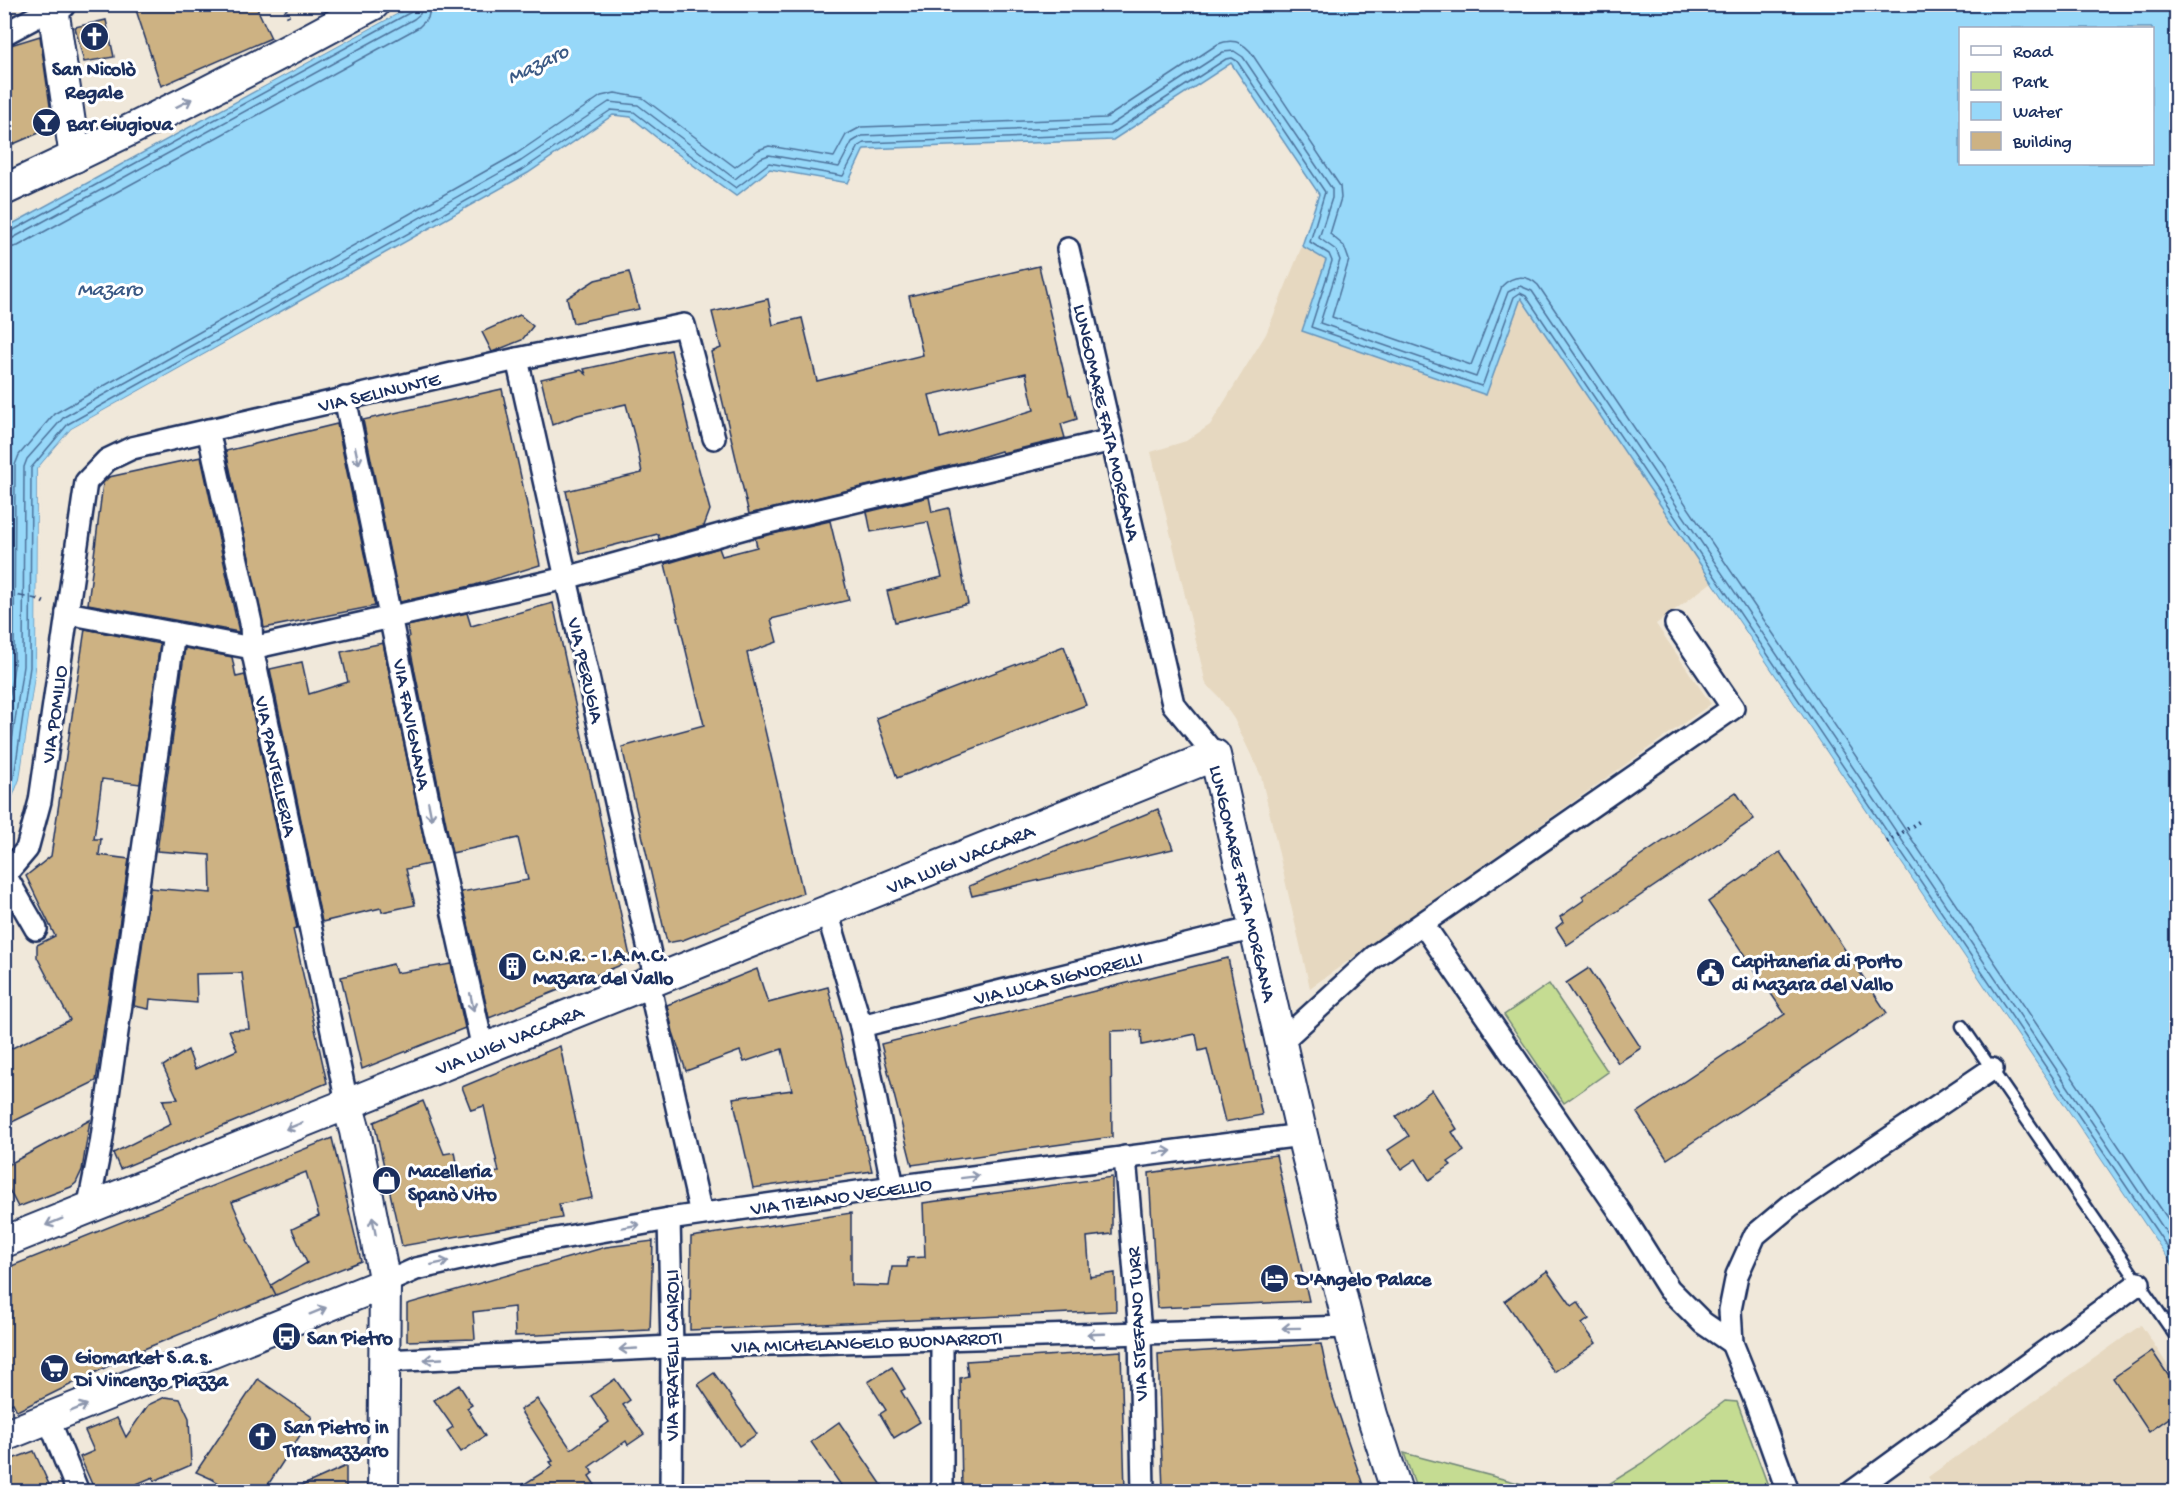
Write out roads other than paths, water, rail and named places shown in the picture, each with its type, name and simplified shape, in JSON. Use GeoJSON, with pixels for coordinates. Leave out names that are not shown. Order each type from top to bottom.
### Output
{"type":"FeatureCollection","features":[{"type":"Feature","properties":{"kind":"main road"},"geometry":{"type":"LineString","coordinates":[[4,190],[301,44],[374,4]]}},
{"type":"Feature","properties":{"kind":"main road"},"geometry":{"type":"LineString","coordinates":[[56,6],[75,157]]}},
{"type":"Feature","properties":{"kind":"main road","name":"VIA LUIGI VACCARA"},"geometry":{"type":"LineString","coordinates":[[4,1242],[1215,755]]}},
{"type":"Feature","properties":{"kind":"main road","name":"LUNGOMARE FATA MORGANA"},"geometry":{"type":"LineString","coordinates":[[1215,755],[1302,1135],[1349,1327],[1372,1415],[1397,1491]]}},
{"type":"Feature","properties":{"kind":"main road"},"geometry":{"type":"LineString","coordinates":[[347,1103],[355,1131],[385,1283],[383,1491]]}},
{"type":"Feature","properties":{"kind":"main road"},"geometry":{"type":"LineString","coordinates":[[4,1436],[49,1420],[385,1283]]}},
{"type":"Feature","properties":{"kind":"street"},"geometry":{"type":"LineString","coordinates":[[4,34],[56,6]]}},
{"type":"Feature","properties":{"kind":"street","name":"LUNGOMARE FATA MORGANA"},"geometry":{"type":"LineString","coordinates":[[1068,249],[1173,704],[1215,755]]}},
{"type":"Feature","properties":{"kind":"street","name":"VIA SELINUNTE"},"geometry":{"type":"LineString","coordinates":[[86,482],[107,460],[132,448],[517,359],[684,325],[714,438]]}},
{"type":"Feature","properties":{"kind":"street","name":"VIA PERUGIA"},"geometry":{"type":"LineString","coordinates":[[517,359],[653,982],[701,1214]]}},
{"type":"Feature","properties":{"kind":"street","name":"VIA FAVIGNANA"},"geometry":{"type":"LineString","coordinates":[[345,398],[435,835],[483,1050]]}},
{"type":"Feature","properties":{"kind":"street","name":"VIA PANTELLERIA"},"geometry":{"type":"LineString","coordinates":[[208,430],[251,623],[252,648],[347,1103]]}},
{"type":"Feature","properties":{"kind":"street"},"geometry":{"type":"LineString","coordinates":[[67,613],[252,648],[566,578],[752,526],[1112,440]]}},
{"type":"Feature","properties":{"kind":"street","name":"VIA POMILIO"},"geometry":{"type":"LineString","coordinates":[[36,929],[5,875],[27,849],[40,801],[86,482]]}},
{"type":"Feature","properties":{"kind":"street"},"geometry":{"type":"LineString","coordinates":[[1281,1042],[1374,957],[1732,708],[1676,624]]}},
{"type":"Feature","properties":{"kind":"street"},"geometry":{"type":"LineString","coordinates":[[88,1209],[101,1144],[174,633]]}},
{"type":"Feature","properties":{"kind":"street"},"geometry":{"type":"LineString","coordinates":[[828,912],[861,1026],[893,1187]]}},
{"type":"Feature","properties":{"kind":"street"},"geometry":{"type":"LineString","coordinates":[[1423,924],[1627,1222],[1669,1289],[1703,1323],[1732,1343]]}},
{"type":"Feature","properties":{"kind":"street","name":"VIA LUCA SIGNORELLI"},"geometry":{"type":"LineString","coordinates":[[861,1026],[1255,928]]}},
{"type":"Feature","properties":{"kind":"street"},"geometry":{"type":"LineString","coordinates":[[1788,1491],[1732,1343],[1730,1310],[1737,1275],[1755,1235],[1791,1205],[1992,1069]]}},
{"type":"Feature","properties":{"kind":"street","name":"VIA TIZIANO VECELLIO"},"geometry":{"type":"LineString","coordinates":[[385,1283],[416,1269],[522,1245],[669,1219],[893,1187],[1302,1135]]}},
{"type":"Feature","properties":{"kind":"street","name":"VIA STEFANO TURR"},"geometry":{"type":"LineString","coordinates":[[1125,1157],[1140,1332],[1143,1491]]}},
{"type":"Feature","properties":{"kind":"street","name":"VIA FRATELLI CAIROLI"},"geometry":{"type":"LineString","coordinates":[[669,1219],[672,1491]]}},
{"type":"Feature","properties":{"kind":"street"},"geometry":{"type":"LineString","coordinates":[[1852,1491],[2139,1283]]}},
{"type":"Feature","properties":{"kind":"street","name":"VIA MICHELANGELO BUONARROTI"},"geometry":{"type":"LineString","coordinates":[[385,1361],[672,1347],[1349,1327]]}},
{"type":"Feature","properties":{"kind":"street"},"geometry":{"type":"LineString","coordinates":[[942,1340],[942,1491]]}},
{"type":"Feature","properties":{"kind":"street"},"geometry":{"type":"LineString","coordinates":[[49,1420],[78,1491]]}},
{"type":"Feature","properties":{"kind":"lane"},"geometry":{"type":"LineString","coordinates":[[1962,1026],[2176,1338]]}},
{"type":"Feature","properties":{"kind":"water","name":"Mazaro"},"geometry":{"type":"Polygon","coordinates":[[[413,5],[2176,5],[2176,1271],[1521,298],[1486,395],[1302,331],[1326,260],[1302,246],[1319,194],[1231,63],[1113,140],[864,149],[848,183],[770,169],[736,196],[631,117],[613,115],[528,173],[71,429],[37,469],[36,668],[20,779],[5,817],[5,228],[413,5]]]}},
{"type":"Feature","properties":{"kind":"place","name":"San Nicolò Regale"},"geometry":{"type":"Point","coordinates":[94,37]}},
{"type":"Feature","properties":{"kind":"place","name":"Bar Giugiova"},"geometry":{"type":"Point","coordinates":[46,123]}},
{"type":"Feature","properties":{"kind":"place","name":"C.N.R. - I.A.M.C. Mazara del Vallo"},"geometry":{"type":"Point","coordinates":[512,966]}},
{"type":"Feature","properties":{"kind":"place","name":"Capitaneria di Porto di Mazara del Vallo"},"geometry":{"type":"Point","coordinates":[1711,972]}},
{"type":"Feature","properties":{"kind":"place","name":"Macelleria Spanò Vito"},"geometry":{"type":"Point","coordinates":[387,1181]}},
{"type":"Feature","properties":{"kind":"place","name":"D'Angelo Palace"},"geometry":{"type":"Point","coordinates":[1275,1278]}},
{"type":"Feature","properties":{"kind":"place","name":"San Pietro"},"geometry":{"type":"Point","coordinates":[286,1337]}},
{"type":"Feature","properties":{"kind":"place","name":"Giomarket S.a.s. Di Vincenzo Piazza"},"geometry":{"type":"Point","coordinates":[54,1368]}},
{"type":"Feature","properties":{"kind":"place","name":"San Pietro in Trasmazzaro"},"geometry":{"type":"Point","coordinates":[263,1437]}}]}
